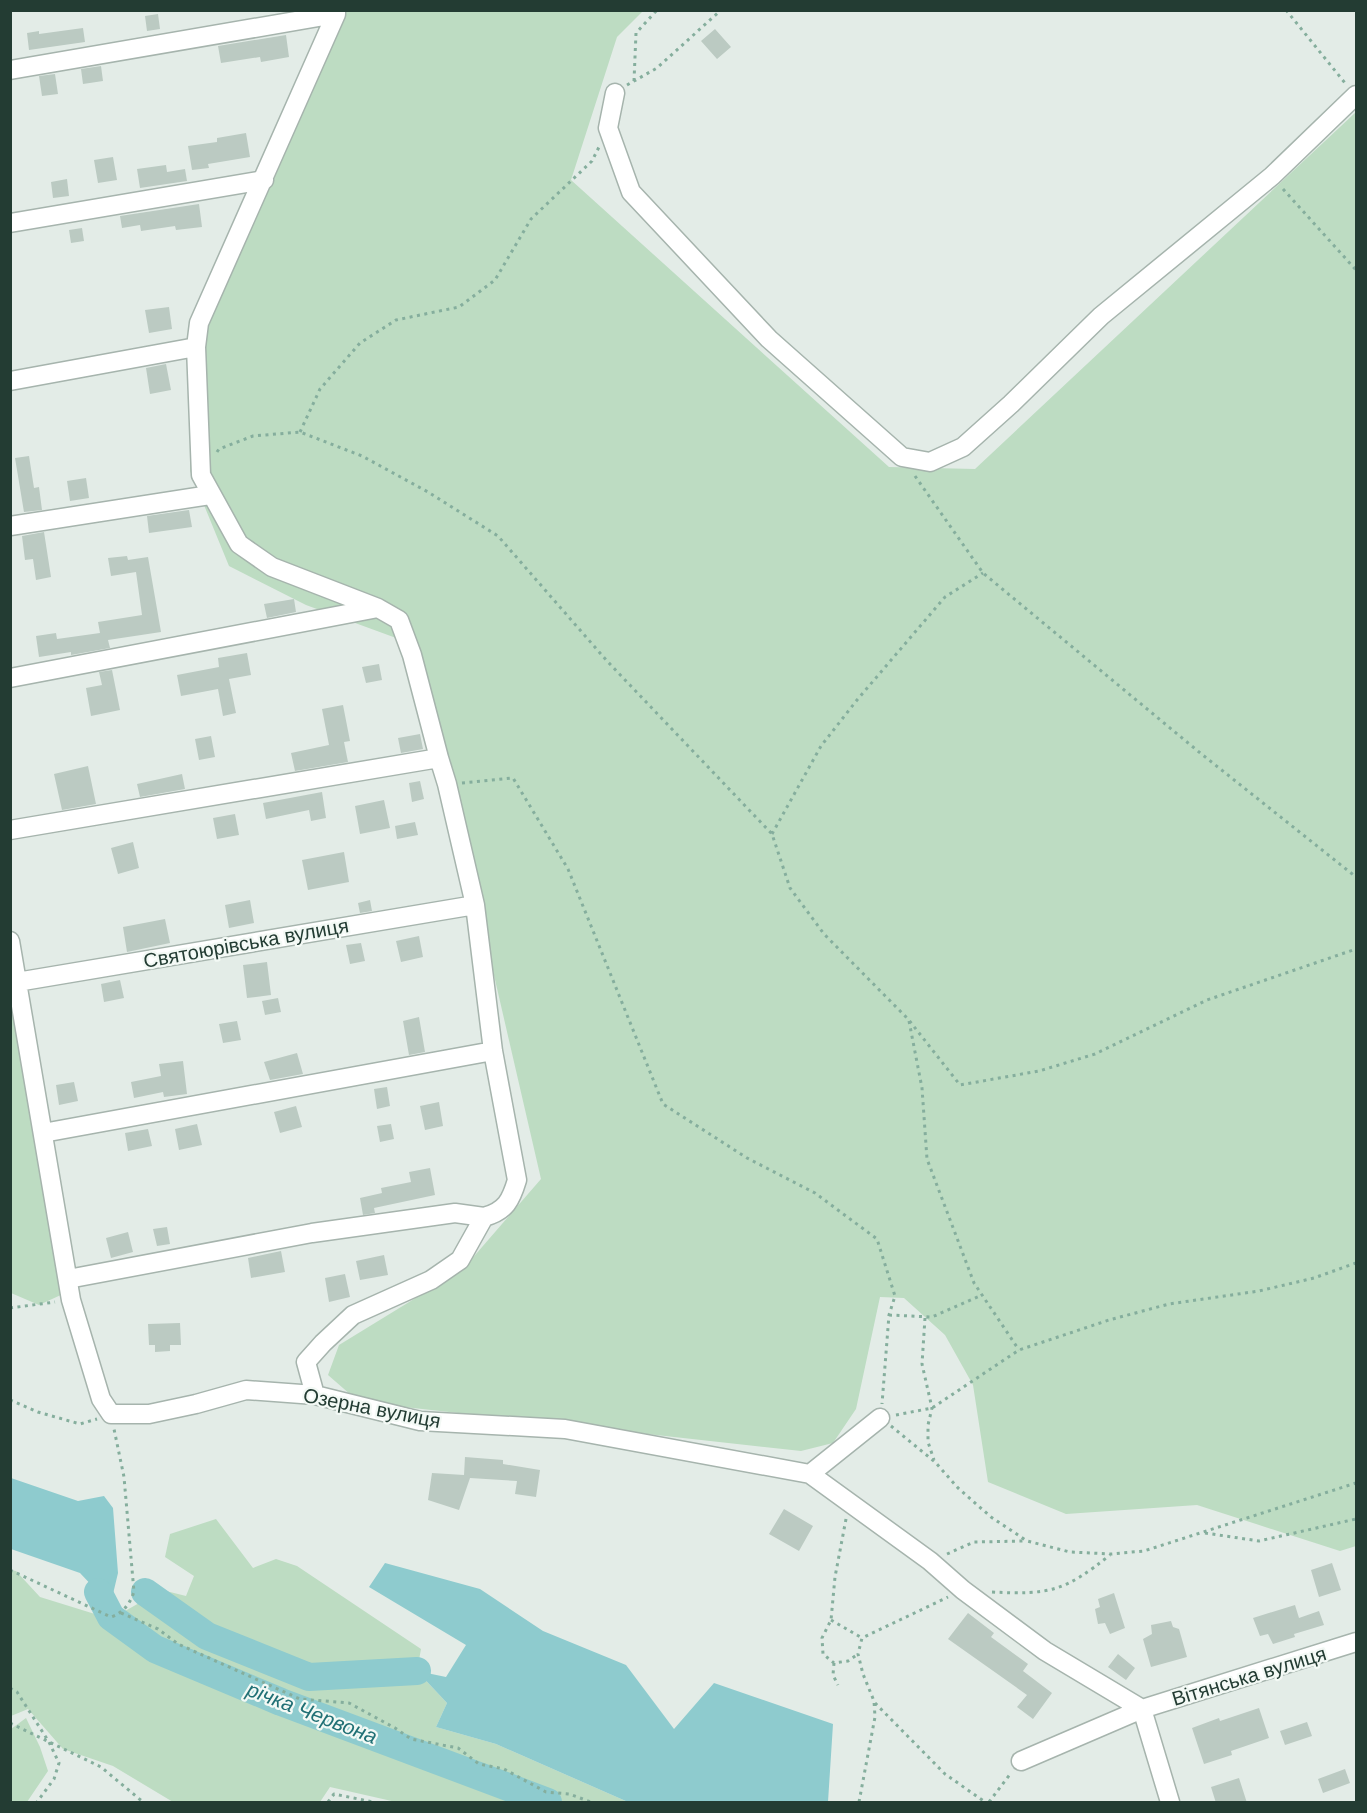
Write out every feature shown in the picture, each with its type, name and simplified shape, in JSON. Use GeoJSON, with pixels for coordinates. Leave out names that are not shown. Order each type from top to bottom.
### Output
{"type":"FeatureCollection","features":[{"type":"Feature","properties":{"kind":"street"},"geometry":{"type":"LineString","coordinates":[[10,70],[336,12]]}},
{"type":"Feature","properties":{"kind":"street"},"geometry":{"type":"LineString","coordinates":[[68,1279],[312,1233],[455,1213],[484,1217],[496,1214],[511,1199],[517,1180],[494,1051],[475,905],[447,784],[412,655],[399,620],[378,608],[272,567],[239,544],[201,475],[196,347],[199,323],[264,180],[336,12]]}},
{"type":"Feature","properties":{"kind":"street"},"geometry":{"type":"LineString","coordinates":[[615,93],[608,128],[631,192],[769,339],[902,457],[930,462],[963,447],[1011,404],[1101,316],[1272,176],[1356,96]]}},
{"type":"Feature","properties":{"kind":"street"},"geometry":{"type":"LineString","coordinates":[[10,223],[264,180]]}},
{"type":"Feature","properties":{"kind":"street"},"geometry":{"type":"LineString","coordinates":[[10,381],[196,347]]}},
{"type":"Feature","properties":{"kind":"street"},"geometry":{"type":"LineString","coordinates":[[10,526],[210,495]]}},
{"type":"Feature","properties":{"kind":"street"},"geometry":{"type":"LineString","coordinates":[[10,678],[378,608]]}},
{"type":"Feature","properties":{"kind":"street"},"geometry":{"type":"LineString","coordinates":[[10,830],[439,758]]}},
{"type":"Feature","properties":{"kind":"street","name":"Святоюрівська вулиця"},"geometry":{"type":"LineString","coordinates":[[17,982],[475,905]]}},
{"type":"Feature","properties":{"kind":"street"},"geometry":{"type":"LineString","coordinates":[[10,941],[71,1300],[101,1399],[111,1414]]}},
{"type":"Feature","properties":{"kind":"street"},"geometry":{"type":"LineString","coordinates":[[43,1133],[494,1051]]}},
{"type":"Feature","properties":{"kind":"street"},"geometry":{"type":"LineString","coordinates":[[315,1395],[306,1362],[323,1343],[353,1315],[431,1280],[460,1260],[484,1217]]}},
{"type":"Feature","properties":{"kind":"street","name":"Озерна вулиця"},"geometry":{"type":"LineString","coordinates":[[111,1414],[149,1414],[246,1390],[315,1395],[420,1421],[565,1429],[810,1474]]}},
{"type":"Feature","properties":{"kind":"street"},"geometry":{"type":"LineString","coordinates":[[880,1418],[810,1474],[930,1561],[963,1590],[1045,1651],[1142,1709],[1170,1803]]}},
{"type":"Feature","properties":{"kind":"street","name":"Вітянська вулиця"},"geometry":{"type":"LineString","coordinates":[[1021,1761],[1142,1709],[1356,1642]]}},
{"type":"Feature","properties":{"kind":"path"},"geometry":{"type":"LineString","coordinates":[[634,81],[636,33],[657,10]]}},
{"type":"Feature","properties":{"kind":"path"},"geometry":{"type":"LineString","coordinates":[[615,93],[657,68],[721,10]]}},
{"type":"Feature","properties":{"kind":"path"},"geometry":{"type":"LineString","coordinates":[[1286,10],[1356,96]]}},
{"type":"Feature","properties":{"kind":"path"},"geometry":{"type":"LineString","coordinates":[[300,432],[320,389],[360,343],[396,320],[459,307],[495,280],[531,219],[592,161],[608,128]]}},
{"type":"Feature","properties":{"kind":"path"},"geometry":{"type":"LineString","coordinates":[[1272,176],[1356,270]]}},
{"type":"Feature","properties":{"kind":"path"},"geometry":{"type":"LineString","coordinates":[[201,475],[219,449],[253,436],[300,432],[362,456],[428,492],[498,536],[607,661],[772,834],[790,888],[796,898],[824,934],[908,1019],[960,1085],[1039,1071],[1095,1054],[1207,1000],[1356,949]]}},
{"type":"Feature","properties":{"kind":"path"},"geometry":{"type":"LineString","coordinates":[[902,457],[983,573],[1199,752],[1356,877]]}},
{"type":"Feature","properties":{"kind":"path"},"geometry":{"type":"LineString","coordinates":[[772,834],[821,746],[857,700],[945,597],[983,573]]}},
{"type":"Feature","properties":{"kind":"path"},"geometry":{"type":"LineString","coordinates":[[447,784],[513,778],[568,869],[663,1104],[747,1158],[815,1193],[878,1239],[894,1296],[888,1315],[880,1418]]}},
{"type":"Feature","properties":{"kind":"path"},"geometry":{"type":"LineString","coordinates":[[908,1019],[922,1088],[927,1159],[974,1283],[1019,1350]]}},
{"type":"Feature","properties":{"kind":"path"},"geometry":{"type":"LineString","coordinates":[[880,1418],[932,1408],[1019,1350],[1109,1320],[1169,1304],[1259,1291],[1314,1278],[1356,1263]]}},
{"type":"Feature","properties":{"kind":"path"},"geometry":{"type":"LineString","coordinates":[[888,1315],[932,1317],[982,1295]]}},
{"type":"Feature","properties":{"kind":"path"},"geometry":{"type":"LineString","coordinates":[[10,1308],[71,1300]]}},
{"type":"Feature","properties":{"kind":"path"},"geometry":{"type":"LineString","coordinates":[[925,1318],[922,1364],[932,1408],[927,1425],[928,1442],[935,1462]]}},
{"type":"Feature","properties":{"kind":"path"},"geometry":{"type":"LineString","coordinates":[[10,1400],[38,1412],[80,1424],[111,1414],[124,1477],[134,1592],[130,1602],[121,1613],[111,1617],[10,1570]]}},
{"type":"Feature","properties":{"kind":"path"},"geometry":{"type":"LineString","coordinates":[[880,1418],[935,1462],[958,1488],[1027,1541]]}},
{"type":"Feature","properties":{"kind":"path"},"geometry":{"type":"LineString","coordinates":[[930,1561],[974,1542],[1027,1541],[1070,1552],[1111,1554],[1144,1551],[1356,1483]]}},
{"type":"Feature","properties":{"kind":"path"},"geometry":{"type":"LineString","coordinates":[[834,1663],[824,1654],[822,1638],[831,1620],[835,1577],[849,1502]]}},
{"type":"Feature","properties":{"kind":"path"},"geometry":{"type":"LineString","coordinates":[[1203,1533],[1258,1542],[1356,1519]]}},
{"type":"Feature","properties":{"kind":"path"},"geometry":{"type":"LineString","coordinates":[[862,1638],[963,1590],[1015,1593],[1049,1591],[1069,1585],[1111,1554]]}},
{"type":"Feature","properties":{"kind":"path"},"geometry":{"type":"LineString","coordinates":[[121,1613],[158,1629],[178,1644],[300,1699],[349,1703],[411,1739],[458,1748],[479,1764],[504,1769],[546,1792],[569,1794],[591,1803]]}},
{"type":"Feature","properties":{"kind":"path"},"geometry":{"type":"LineString","coordinates":[[831,1620],[862,1638]]}},
{"type":"Feature","properties":{"kind":"path"},"geometry":{"type":"LineString","coordinates":[[862,1638],[858,1654],[862,1674],[874,1701],[945,1774],[987,1803],[1021,1761]]}},
{"type":"Feature","properties":{"kind":"path"},"geometry":{"type":"LineString","coordinates":[[834,1663],[848,1661],[858,1654]]}},
{"type":"Feature","properties":{"kind":"path"},"geometry":{"type":"LineString","coordinates":[[834,1663],[833,1675],[838,1685]]}},
{"type":"Feature","properties":{"kind":"path"},"geometry":{"type":"LineString","coordinates":[[10,1688],[17,1692],[49,1742],[59,1763],[54,1779],[37,1803]]}},
{"type":"Feature","properties":{"kind":"path"},"geometry":{"type":"LineString","coordinates":[[859,1803],[875,1717],[874,1701]]}},
{"type":"Feature","properties":{"kind":"path"},"geometry":{"type":"LineString","coordinates":[[10,1723],[101,1767],[143,1803]]}},
{"type":"Feature","properties":{"kind":"path"},"geometry":{"type":"LineString","coordinates":[[328,1803],[334,1794],[373,1803]]}},
{"type":"Feature","properties":{"kind":"green space"},"geometry":{"type":"Polygon","coordinates":[[[345,11],[643,11],[617,37],[571,180],[889,467],[975,469],[1356,112],[1356,1546],[1340,1551],[1197,1505],[1066,1514],[988,1482],[973,1385],[945,1335],[904,1298],[880,1297],[856,1409],[833,1443],[801,1451],[359,1402],[328,1375],[339,1345],[463,1269],[541,1179],[418,646],[306,605],[229,566],[190,471],[191,317],[345,11]]]}},
{"type":"Feature","properties":{"kind":"green space"},"geometry":{"type":"Polygon","coordinates":[[[10,986],[63,1294],[39,1305],[11,1293],[10,986]]]}},
{"type":"Feature","properties":{"kind":"green space"},"geometry":{"type":"Polygon","coordinates":[[[216,1519],[253,1568],[276,1559],[297,1566],[421,1649],[417,1671],[447,1703],[436,1727],[496,1744],[628,1802],[396,1802],[330,1787],[320,1802],[173,1802],[113,1766],[63,1749],[28,1709],[11,1716],[10,1570],[16,1571],[40,1597],[111,1619],[162,1590],[186,1596],[194,1576],[165,1557],[170,1534],[216,1519]]]}},
{"type":"Feature","properties":{"kind":"green space"},"geometry":{"type":"Polygon","coordinates":[[[26,1718],[40,1747],[48,1771],[27,1802],[11,1802],[11,1729],[26,1718]]]}},
{"type":"Feature","properties":{"kind":"water"},"geometry":{"type":"Polygon","coordinates":[[[11,1478],[78,1501],[104,1496],[113,1508],[118,1573],[113,1594],[98,1592],[80,1573],[11,1549],[11,1478]]]}},
{"type":"Feature","properties":{"kind":"water"},"geometry":{"type":"Polygon","coordinates":[[[385,1563],[480,1589],[543,1631],[626,1665],[674,1729],[714,1683],[833,1724],[828,1802],[628,1802],[496,1744],[436,1727],[447,1703],[417,1671],[446,1677],[466,1645],[369,1587],[385,1563]]]}},
{"type":"Feature","properties":{"kind":"building"},"geometry":{"type":"Polygon","coordinates":[[[158,14],[160,29],[147,31],[145,16],[158,14]]]}},
{"type":"Feature","properties":{"kind":"building"},"geometry":{"type":"Polygon","coordinates":[[[83,28],[85,42],[29,50],[27,33],[39,31],[39,34],[83,28]]]}},
{"type":"Feature","properties":{"kind":"building"},"geometry":{"type":"Polygon","coordinates":[[[715,29],[731,47],[717,59],[701,41],[715,29]]]}},
{"type":"Feature","properties":{"kind":"building"},"geometry":{"type":"Polygon","coordinates":[[[286,35],[289,57],[261,62],[260,57],[221,63],[218,46],[286,35]]]}},
{"type":"Feature","properties":{"kind":"building"},"geometry":{"type":"Polygon","coordinates":[[[101,66],[103,81],[83,84],[81,69],[101,66]]]}},
{"type":"Feature","properties":{"kind":"building"},"geometry":{"type":"Polygon","coordinates":[[[55,74],[58,94],[42,96],[39,76],[55,74]]]}},
{"type":"Feature","properties":{"kind":"building"},"geometry":{"type":"Polygon","coordinates":[[[246,133],[250,157],[208,164],[209,168],[192,170],[188,146],[217,142],[217,138],[246,133]]]}},
{"type":"Feature","properties":{"kind":"building"},"geometry":{"type":"Polygon","coordinates":[[[113,157],[117,180],[98,183],[94,160],[113,157]]]}},
{"type":"Feature","properties":{"kind":"building"},"geometry":{"type":"Polygon","coordinates":[[[166,165],[167,172],[185,169],[187,181],[140,188],[137,169],[166,165]]]}},
{"type":"Feature","properties":{"kind":"building"},"geometry":{"type":"Polygon","coordinates":[[[67,179],[69,196],[53,198],[51,182],[67,179]]]}},
{"type":"Feature","properties":{"kind":"building"},"geometry":{"type":"Polygon","coordinates":[[[199,204],[202,227],[176,230],[175,226],[141,231],[140,225],[122,228],[120,216],[199,204]]]}},
{"type":"Feature","properties":{"kind":"building"},"geometry":{"type":"Polygon","coordinates":[[[82,228],[84,241],[71,243],[69,230],[82,228]]]}},
{"type":"Feature","properties":{"kind":"building"},"geometry":{"type":"Polygon","coordinates":[[[169,307],[172,329],[149,333],[145,310],[169,307]]]}},
{"type":"Feature","properties":{"kind":"building"},"geometry":{"type":"Polygon","coordinates":[[[166,364],[171,390],[150,394],[146,368],[166,364]]]}},
{"type":"Feature","properties":{"kind":"building"},"geometry":{"type":"Polygon","coordinates":[[[29,456],[34,488],[39,487],[42,510],[24,512],[15,458],[29,456]]]}},
{"type":"Feature","properties":{"kind":"building"},"geometry":{"type":"Polygon","coordinates":[[[86,478],[89,498],[70,501],[67,481],[86,478]]]}},
{"type":"Feature","properties":{"kind":"building"},"geometry":{"type":"Polygon","coordinates":[[[189,510],[192,527],[149,533],[147,516],[189,510]]]}},
{"type":"Feature","properties":{"kind":"building"},"geometry":{"type":"Polygon","coordinates":[[[44,532],[51,577],[36,580],[33,559],[25,560],[22,536],[44,532]]]}},
{"type":"Feature","properties":{"kind":"building"},"geometry":{"type":"Polygon","coordinates":[[[127,556],[128,560],[148,557],[161,632],[108,640],[110,648],[71,655],[71,652],[39,657],[36,636],[56,633],[57,639],[100,633],[98,622],[142,615],[136,572],[111,576],[108,558],[127,556]]]}},
{"type":"Feature","properties":{"kind":"building"},"geometry":{"type":"Polygon","coordinates":[[[294,599],[296,612],[267,618],[264,604],[294,599]]]}},
{"type":"Feature","properties":{"kind":"building"},"geometry":{"type":"Polygon","coordinates":[[[247,653],[251,675],[229,679],[236,713],[223,716],[218,689],[181,696],[177,675],[219,667],[218,658],[247,653]]]}},
{"type":"Feature","properties":{"kind":"building"},"geometry":{"type":"Polygon","coordinates":[[[379,664],[382,680],[366,683],[362,667],[379,664]]]}},
{"type":"Feature","properties":{"kind":"building"},"geometry":{"type":"Polygon","coordinates":[[[112,670],[120,710],[91,716],[86,688],[102,685],[99,672],[112,670]]]}},
{"type":"Feature","properties":{"kind":"building"},"geometry":{"type":"Polygon","coordinates":[[[343,705],[350,741],[344,742],[348,762],[295,771],[291,753],[329,745],[322,709],[343,705]]]}},
{"type":"Feature","properties":{"kind":"building"},"geometry":{"type":"Polygon","coordinates":[[[420,734],[423,749],[401,753],[398,738],[420,734]]]}},
{"type":"Feature","properties":{"kind":"building"},"geometry":{"type":"Polygon","coordinates":[[[211,736],[215,757],[199,760],[195,739],[211,736]]]}},
{"type":"Feature","properties":{"kind":"building"},"geometry":{"type":"Polygon","coordinates":[[[88,766],[96,804],[62,810],[54,774],[88,766]]]}},
{"type":"Feature","properties":{"kind":"building"},"geometry":{"type":"Polygon","coordinates":[[[182,774],[185,789],[140,797],[137,784],[182,774]]]}},
{"type":"Feature","properties":{"kind":"building"},"geometry":{"type":"Polygon","coordinates":[[[420,781],[424,799],[412,802],[409,783],[420,781]]]}},
{"type":"Feature","properties":{"kind":"building"},"geometry":{"type":"Polygon","coordinates":[[[322,792],[326,818],[311,821],[309,810],[266,819],[263,803],[322,792]]]}},
{"type":"Feature","properties":{"kind":"building"},"geometry":{"type":"Polygon","coordinates":[[[384,800],[390,828],[360,834],[355,806],[384,800]]]}},
{"type":"Feature","properties":{"kind":"building"},"geometry":{"type":"Polygon","coordinates":[[[235,814],[239,835],[217,839],[213,818],[235,814]]]}},
{"type":"Feature","properties":{"kind":"building"},"geometry":{"type":"Polygon","coordinates":[[[415,822],[418,835],[397,839],[395,826],[415,822]]]}},
{"type":"Feature","properties":{"kind":"building"},"geometry":{"type":"Polygon","coordinates":[[[133,842],[139,868],[118,874],[111,848],[133,842]]]}},
{"type":"Feature","properties":{"kind":"building"},"geometry":{"type":"Polygon","coordinates":[[[344,852],[349,882],[308,890],[302,860],[344,852]]]}},
{"type":"Feature","properties":{"kind":"building"},"geometry":{"type":"Polygon","coordinates":[[[250,900],[254,923],[229,928],[225,905],[250,900]]]}},
{"type":"Feature","properties":{"kind":"building"},"geometry":{"type":"Polygon","coordinates":[[[370,900],[372,911],[360,913],[358,903],[370,900]]]}},
{"type":"Feature","properties":{"kind":"building"},"geometry":{"type":"Polygon","coordinates":[[[165,919],[170,943],[127,952],[123,927],[165,919]]]}},
{"type":"Feature","properties":{"kind":"building"},"geometry":{"type":"Polygon","coordinates":[[[419,936],[423,957],[401,962],[396,941],[419,936]]]}},
{"type":"Feature","properties":{"kind":"building"},"geometry":{"type":"Polygon","coordinates":[[[361,943],[365,961],[350,964],[346,945],[361,943]]]}},
{"type":"Feature","properties":{"kind":"building"},"geometry":{"type":"Polygon","coordinates":[[[267,962],[271,995],[247,998],[243,965],[267,962]]]}},
{"type":"Feature","properties":{"kind":"building"},"geometry":{"type":"Polygon","coordinates":[[[120,980],[124,998],[104,1002],[101,984],[120,980]]]}},
{"type":"Feature","properties":{"kind":"building"},"geometry":{"type":"Polygon","coordinates":[[[278,998],[281,1012],[265,1015],[262,1001],[278,998]]]}},
{"type":"Feature","properties":{"kind":"building"},"geometry":{"type":"Polygon","coordinates":[[[419,1017],[425,1052],[409,1055],[403,1021],[419,1017]]]}},
{"type":"Feature","properties":{"kind":"building"},"geometry":{"type":"Polygon","coordinates":[[[237,1021],[241,1040],[223,1043],[219,1024],[237,1021]]]}},
{"type":"Feature","properties":{"kind":"building"},"geometry":{"type":"Polygon","coordinates":[[[297,1053],[303,1074],[270,1080],[264,1062],[297,1053]]]}},
{"type":"Feature","properties":{"kind":"building"},"geometry":{"type":"Polygon","coordinates":[[[183,1061],[187,1094],[164,1097],[163,1092],[134,1098],[131,1082],[161,1076],[159,1064],[183,1061]]]}},
{"type":"Feature","properties":{"kind":"building"},"geometry":{"type":"Polygon","coordinates":[[[74,1082],[78,1101],[59,1105],[56,1085],[74,1082]]]}},
{"type":"Feature","properties":{"kind":"building"},"geometry":{"type":"Polygon","coordinates":[[[387,1087],[390,1106],[377,1109],[374,1089],[387,1087]]]}},
{"type":"Feature","properties":{"kind":"building"},"geometry":{"type":"Polygon","coordinates":[[[439,1102],[443,1126],[425,1130],[420,1106],[439,1102]]]}},
{"type":"Feature","properties":{"kind":"building"},"geometry":{"type":"Polygon","coordinates":[[[296,1106],[302,1127],[280,1133],[274,1112],[296,1106]]]}},
{"type":"Feature","properties":{"kind":"building"},"geometry":{"type":"Polygon","coordinates":[[[197,1124],[202,1145],[179,1150],[175,1129],[197,1124]]]}},
{"type":"Feature","properties":{"kind":"building"},"geometry":{"type":"Polygon","coordinates":[[[391,1124],[394,1139],[380,1142],[377,1126],[391,1124]]]}},
{"type":"Feature","properties":{"kind":"building"},"geometry":{"type":"Polygon","coordinates":[[[148,1129],[152,1146],[128,1151],[125,1133],[148,1129]]]}},
{"type":"Feature","properties":{"kind":"building"},"geometry":{"type":"Polygon","coordinates":[[[430,1168],[435,1195],[374,1208],[375,1213],[363,1215],[360,1198],[382,1193],[381,1188],[411,1182],[409,1172],[430,1168]]]}},
{"type":"Feature","properties":{"kind":"building"},"geometry":{"type":"Polygon","coordinates":[[[167,1227],[170,1244],[157,1246],[153,1229],[167,1227]]]}},
{"type":"Feature","properties":{"kind":"building"},"geometry":{"type":"Polygon","coordinates":[[[128,1232],[133,1252],[111,1258],[106,1238],[128,1232]]]}},
{"type":"Feature","properties":{"kind":"building"},"geometry":{"type":"Polygon","coordinates":[[[281,1251],[285,1272],[251,1278],[248,1258],[281,1251]]]}},
{"type":"Feature","properties":{"kind":"building"},"geometry":{"type":"Polygon","coordinates":[[[384,1255],[388,1275],[360,1280],[356,1261],[384,1255]]]}},
{"type":"Feature","properties":{"kind":"building"},"geometry":{"type":"Polygon","coordinates":[[[345,1274],[350,1297],[329,1302],[325,1278],[345,1274]]]}},
{"type":"Feature","properties":{"kind":"building"},"geometry":{"type":"Polygon","coordinates":[[[180,1323],[181,1345],[170,1345],[170,1351],[155,1352],[155,1345],[149,1345],[148,1324],[180,1323]]]}},
{"type":"Feature","properties":{"kind":"building"},"geometry":{"type":"Polygon","coordinates":[[[465,1457],[503,1460],[503,1464],[540,1470],[536,1497],[515,1494],[517,1481],[470,1478],[459,1510],[428,1500],[432,1473],[464,1475],[465,1457]]]}},
{"type":"Feature","properties":{"kind":"building"},"geometry":{"type":"Polygon","coordinates":[[[784,1509],[813,1526],[799,1551],[769,1534],[784,1509]]]}},
{"type":"Feature","properties":{"kind":"building"},"geometry":{"type":"Polygon","coordinates":[[[1332,1563],[1341,1590],[1319,1597],[1311,1570],[1332,1563]]]}},
{"type":"Feature","properties":{"kind":"building"},"geometry":{"type":"Polygon","coordinates":[[[1114,1593],[1125,1628],[1110,1634],[1105,1623],[1098,1624],[1095,1609],[1100,1607],[1098,1599],[1114,1593]]]}},
{"type":"Feature","properties":{"kind":"building"},"geometry":{"type":"Polygon","coordinates":[[[1295,1605],[1299,1618],[1319,1611],[1324,1625],[1294,1634],[1295,1637],[1273,1644],[1268,1634],[1260,1636],[1253,1618],[1295,1605]]]}},
{"type":"Feature","properties":{"kind":"building"},"geometry":{"type":"Polygon","coordinates":[[[968,1613],[994,1633],[991,1637],[1028,1664],[1023,1671],[1052,1693],[1033,1719],[1017,1707],[1027,1695],[948,1639],[968,1613]]]}},
{"type":"Feature","properties":{"kind":"building"},"geometry":{"type":"Polygon","coordinates":[[[1171,1621],[1173,1627],[1179,1629],[1187,1657],[1151,1667],[1143,1639],[1152,1634],[1151,1625],[1171,1621]]]}},
{"type":"Feature","properties":{"kind":"building"},"geometry":{"type":"Polygon","coordinates":[[[1118,1654],[1135,1668],[1126,1680],[1108,1667],[1118,1654]]]}},
{"type":"Feature","properties":{"kind":"building"},"geometry":{"type":"Polygon","coordinates":[[[1259,1708],[1269,1738],[1231,1751],[1232,1755],[1204,1764],[1192,1728],[1219,1718],[1220,1721],[1259,1708]]]}},
{"type":"Feature","properties":{"kind":"building"},"geometry":{"type":"Polygon","coordinates":[[[1307,1722],[1312,1736],[1285,1745],[1280,1731],[1307,1722]]]}},
{"type":"Feature","properties":{"kind":"building"},"geometry":{"type":"Polygon","coordinates":[[[1345,1769],[1350,1783],[1323,1793],[1318,1779],[1345,1769]]]}},
{"type":"Feature","properties":{"kind":"building"},"geometry":{"type":"Polygon","coordinates":[[[1239,1778],[1247,1803],[1216,1803],[1211,1787],[1239,1778]]]}},
{"type":"Feature","properties":{"kind":"waterway","name":"річка Червона"},"geometry":{"type":"LineString","coordinates":[[98,1592],[111,1617],[155,1649],[281,1702],[548,1802]]}},
{"type":"Feature","properties":{"kind":"waterway","name":"річка Червона"},"geometry":{"type":"LineString","coordinates":[[145,1592],[207,1636],[309,1677],[417,1671]]}}]}
